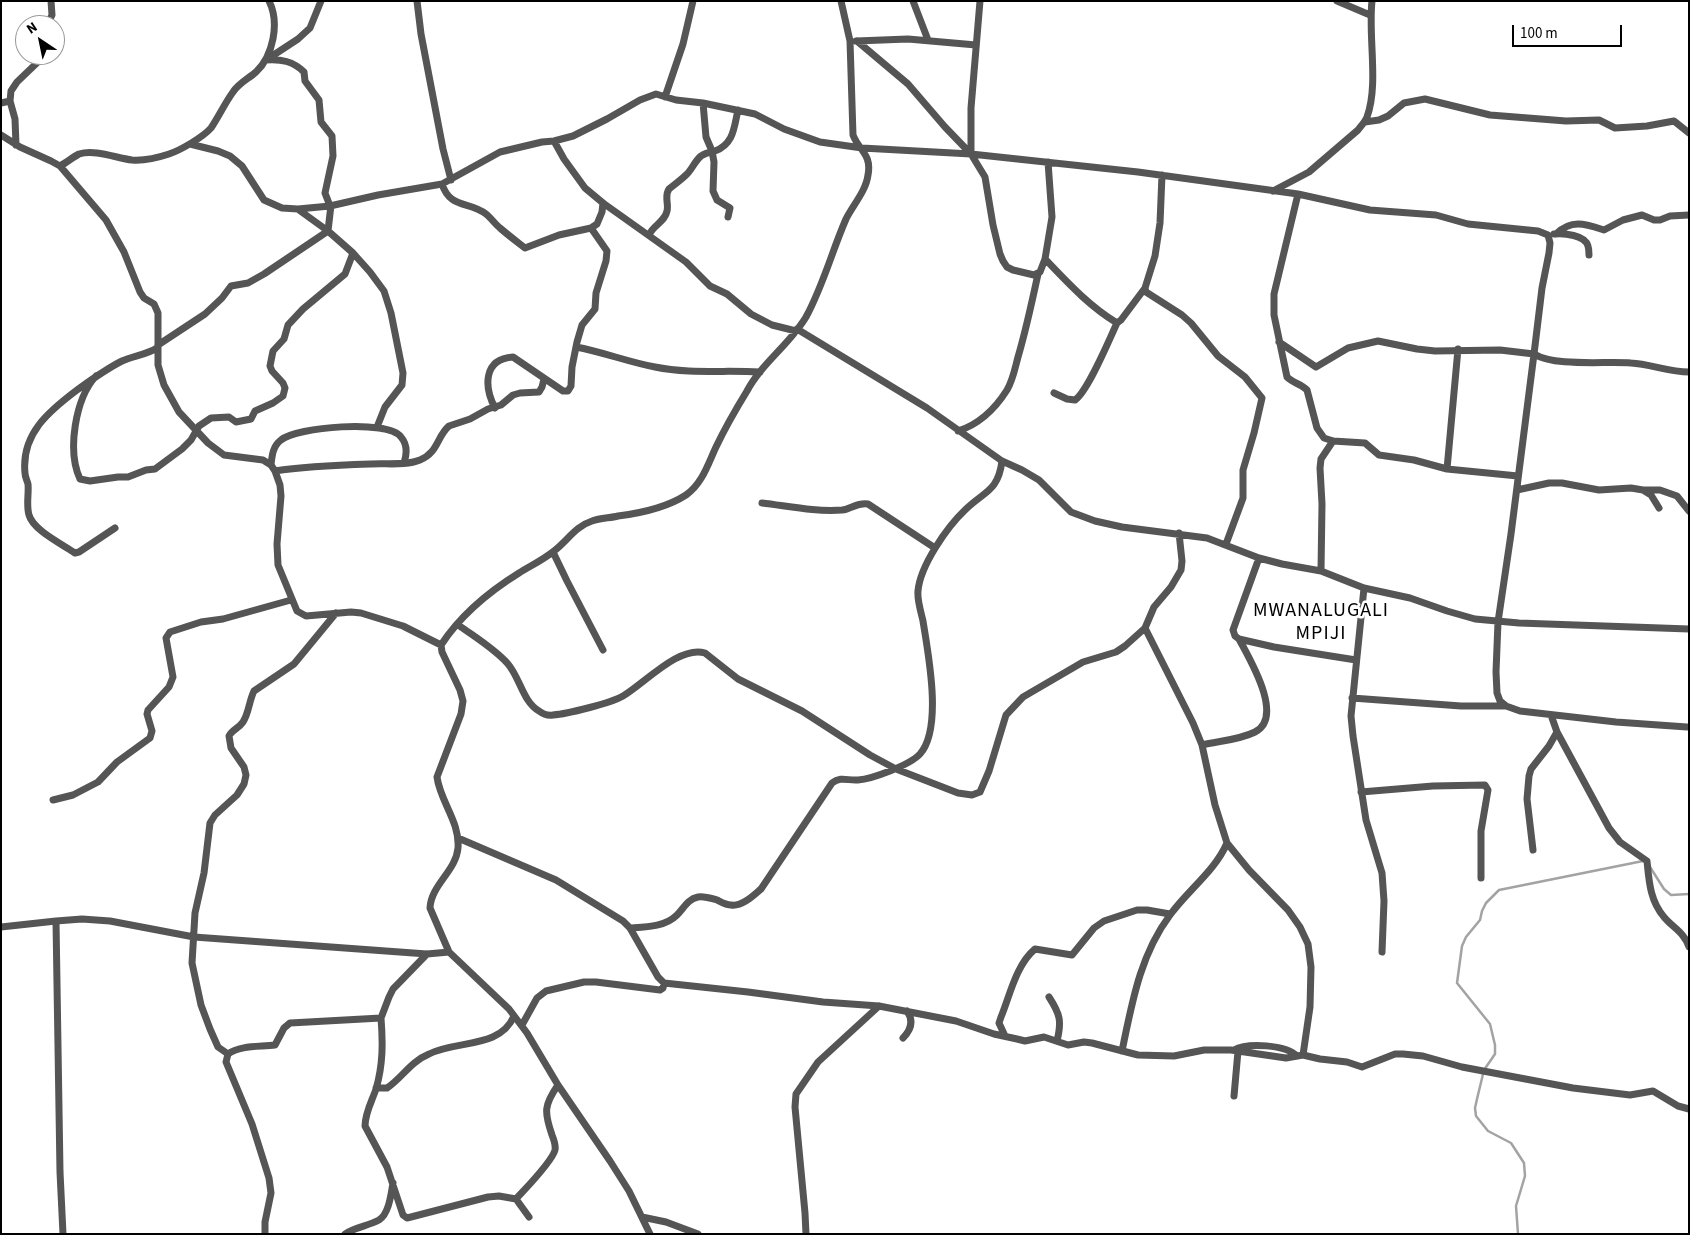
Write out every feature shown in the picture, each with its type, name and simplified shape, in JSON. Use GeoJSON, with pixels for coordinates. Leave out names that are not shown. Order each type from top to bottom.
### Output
{"type":"FeatureCollection","features":[{"type":"Feature","properties":{"kind":"street"},"geometry":{"type":"LineString","coordinates":[[52,1],[52,15]]}},
{"type":"Feature","properties":{"kind":"street"},"geometry":{"type":"LineString","coordinates":[[60,166],[79,154],[91,153],[134,160],[148,160],[171,154],[190,144],[210,129],[233,91],[256,72],[266,60],[271,49],[273,36],[273,8],[269,1]]}},
{"type":"Feature","properties":{"kind":"street"},"geometry":{"type":"LineString","coordinates":[[266,60],[298,39],[310,28],[321,1]]}},
{"type":"Feature","properties":{"kind":"street"},"geometry":{"type":"LineString","coordinates":[[417,1],[423,44],[443,149],[451,180]]}},
{"type":"Feature","properties":{"kind":"street"},"geometry":{"type":"LineString","coordinates":[[665,97],[683,44],[693,1]]}},
{"type":"Feature","properties":{"kind":"street"},"geometry":{"type":"LineString","coordinates":[[650,1234],[629,1191],[558,1085],[537,1047],[514,1016],[449,952],[432,913],[430,904],[437,887],[453,865],[457,854],[458,838],[437,777],[461,714],[463,701],[460,690],[442,652],[441,645],[456,624],[501,584],[553,552],[586,523],[654,509],[686,495],[694,488],[704,473],[716,446],[748,389],[805,318],[847,218],[868,178],[868,161],[862,148],[855,142],[853,135],[854,41],[841,1]]}},
{"type":"Feature","properties":{"kind":"street"},"geometry":{"type":"LineString","coordinates":[[913,1],[928,40]]}},
{"type":"Feature","properties":{"kind":"street"},"geometry":{"type":"LineString","coordinates":[[971,154],[971,108],[980,1]]}},
{"type":"Feature","properties":{"kind":"street"},"geometry":{"type":"LineString","coordinates":[[1337,1],[1370,15]]}},
{"type":"Feature","properties":{"kind":"street"},"geometry":{"type":"LineString","coordinates":[[1273,191],[1310,172],[1358,130],[1364,122],[1370,98],[1372,75],[1370,15],[1372,1]]}},
{"type":"Feature","properties":{"kind":"street"},"geometry":{"type":"LineString","coordinates":[[854,41],[908,39],[976,45]]}},
{"type":"Feature","properties":{"kind":"street"},"geometry":{"type":"LineString","coordinates":[[854,41],[908,84],[945,128],[971,154],[985,177],[993,224],[1003,262],[1013,270],[1034,275],[1038,274]]}},
{"type":"Feature","properties":{"kind":"street"},"geometry":{"type":"LineString","coordinates":[[266,60],[284,60],[298,66],[304,72],[305,81],[319,100],[321,122],[332,136],[333,156],[325,193],[330,205],[328,231]]}},
{"type":"Feature","properties":{"kind":"street"},"geometry":{"type":"LineString","coordinates":[[16,145],[15,119],[10,101],[11,92],[17,82],[35,65]]}},
{"type":"Feature","properties":{"kind":"street"},"geometry":{"type":"LineString","coordinates":[[190,144],[230,156],[242,166],[264,200],[282,208],[298,210],[442,184],[500,152],[554,141],[584,131],[640,100],[656,94],[676,100],[755,114],[784,129],[820,142],[862,148],[971,154],[1048,162],[1162,175],[1298,194],[1370,210],[1436,215],[1468,224],[1571,235],[1584,240],[1588,245],[1589,255]]}},
{"type":"Feature","properties":{"kind":"street"},"geometry":{"type":"LineString","coordinates":[[1364,122],[1379,120],[1388,116],[1404,103],[1424,99],[1490,114],[1566,121],[1599,120],[1615,128],[1647,126],[1674,121],[1689,133]]}},
{"type":"Feature","properties":{"kind":"street"},"geometry":{"type":"LineString","coordinates":[[1,103],[10,101]]}},
{"type":"Feature","properties":{"kind":"street"},"geometry":{"type":"LineString","coordinates":[[703,104],[706,137],[714,162],[713,191],[717,200],[730,208],[728,217]]}},
{"type":"Feature","properties":{"kind":"street"},"geometry":{"type":"LineString","coordinates":[[649,235],[652,228],[664,220],[667,211],[666,195],[668,191],[688,174],[698,159],[727,144],[732,138],[738,110]]}},
{"type":"Feature","properties":{"kind":"street"},"geometry":{"type":"LineString","coordinates":[[1,135],[16,145],[60,166],[106,220],[124,252],[140,292],[144,298],[154,304],[158,313],[158,365],[164,386],[179,412],[208,443],[224,455],[263,460],[273,468],[421,460],[433,452],[449,426],[470,419],[488,409],[495,408],[513,395],[539,392],[544,379]]}},
{"type":"Feature","properties":{"kind":"street"},"geometry":{"type":"LineString","coordinates":[[554,141],[564,159],[585,188],[686,262],[710,286],[727,294],[750,314],[772,325],[796,330],[927,408],[1002,461],[1039,480],[1071,512],[1095,521],[1122,527],[1206,538],[1259,558],[1321,571],[1364,588],[1410,598],[1475,619],[1498,622],[1689,629]]}},
{"type":"Feature","properties":{"kind":"street"},"geometry":{"type":"LineString","coordinates":[[958,431],[971,427],[980,421],[993,409],[1008,389],[1028,324],[1038,274],[1045,259],[1052,217],[1048,162]]}},
{"type":"Feature","properties":{"kind":"street"},"geometry":{"type":"LineString","coordinates":[[1054,393],[1067,399],[1075,400],[1079,397],[1088,384],[1117,322],[1121,320],[1145,288],[1155,256],[1160,223],[1162,175]]}},
{"type":"Feature","properties":{"kind":"street"},"geometry":{"type":"LineString","coordinates":[[442,184],[446,194],[452,199],[480,210],[524,248],[558,235],[591,228],[597,224],[602,212],[603,203]]}},
{"type":"Feature","properties":{"kind":"street"},"geometry":{"type":"LineString","coordinates":[[1298,194],[1274,294],[1274,315],[1278,342],[1287,377],[1307,390],[1316,428],[1324,438],[1333,441],[1365,443],[1379,455],[1414,460],[1447,469],[1518,476]]}},
{"type":"Feature","properties":{"kind":"street"},"geometry":{"type":"LineString","coordinates":[[298,210],[328,231],[353,253],[384,291],[395,325],[403,373],[402,385],[385,407],[377,427]]}},
{"type":"Feature","properties":{"kind":"street"},"geometry":{"type":"LineString","coordinates":[[1506,706],[1500,701],[1497,693],[1498,622],[1517,490],[1542,288],[1552,234],[1572,224],[1585,224],[1604,230],[1623,220],[1642,215],[1654,220],[1670,216],[1689,215]]}},
{"type":"Feature","properties":{"kind":"street"},"geometry":{"type":"LineString","coordinates":[[495,408],[486,384],[490,370],[500,361],[513,357],[563,391],[568,391],[571,386],[572,367],[582,325],[595,309],[596,293],[606,261],[607,251],[591,228]]}},
{"type":"Feature","properties":{"kind":"street"},"geometry":{"type":"LineString","coordinates":[[115,528],[75,553],[36,527],[29,515],[28,484],[25,473],[26,454],[31,438],[42,420],[52,409],[96,376],[122,361],[149,353],[158,347],[204,314],[222,298],[231,286],[248,283],[264,274],[328,231]]}},
{"type":"Feature","properties":{"kind":"street"},"geometry":{"type":"LineString","coordinates":[[96,376],[89,383],[81,399],[75,433],[76,471],[80,479],[83,481],[128,477],[155,469],[182,449],[191,440],[195,430],[211,418],[229,416],[236,422],[246,421],[251,419],[255,411],[283,396],[285,388],[283,383],[270,366],[273,351],[284,339],[288,325],[303,309],[345,274],[353,253]]}},
{"type":"Feature","properties":{"kind":"street"},"geometry":{"type":"LineString","coordinates":[[1045,259],[1092,306],[1117,322]]}},
{"type":"Feature","properties":{"kind":"street"},"geometry":{"type":"LineString","coordinates":[[1145,288],[1146,292],[1191,323],[1218,356],[1244,377],[1262,398],[1243,470],[1243,498],[1226,544]]}},
{"type":"Feature","properties":{"kind":"street"},"geometry":{"type":"LineString","coordinates":[[1278,342],[1316,367],[1348,348],[1378,341],[1417,349],[1500,350],[1534,354],[1553,360],[1632,363],[1689,372]]}},
{"type":"Feature","properties":{"kind":"street"},"geometry":{"type":"LineString","coordinates":[[576,347],[656,368],[760,372]]}},
{"type":"Feature","properties":{"kind":"street"},"geometry":{"type":"LineString","coordinates":[[1447,469],[1458,349]]}},
{"type":"Feature","properties":{"kind":"street"},"geometry":{"type":"LineString","coordinates":[[404,462],[406,447],[401,437],[396,432],[377,427],[348,426],[301,432],[284,437],[273,449],[273,468],[280,485],[281,496],[277,544],[278,565],[297,611],[306,616],[351,612],[361,613],[403,626],[441,645]]}},
{"type":"Feature","properties":{"kind":"street"},"geometry":{"type":"LineString","coordinates":[[1321,571],[1322,504],[1320,468],[1321,459],[1333,441]]}},
{"type":"Feature","properties":{"kind":"street"},"geometry":{"type":"LineString","coordinates":[[630,928],[649,928],[668,921],[676,916],[691,899],[699,897],[708,897],[731,906],[738,905],[761,889],[832,783],[837,779],[858,780],[896,769],[910,763],[921,753],[926,744],[931,723],[931,669],[918,591],[923,574],[935,548],[949,527],[965,509],[991,489],[998,481],[1002,461]]}},
{"type":"Feature","properties":{"kind":"street"},"geometry":{"type":"LineString","coordinates":[[1517,490],[1549,483],[1562,483],[1599,490],[1632,488],[1660,490],[1677,496],[1689,511]]}},
{"type":"Feature","properties":{"kind":"street"},"geometry":{"type":"LineString","coordinates":[[1643,490],[1651,495],[1659,508]]}},
{"type":"Feature","properties":{"kind":"street"},"geometry":{"type":"LineString","coordinates":[[762,504],[842,510],[849,509],[858,503],[868,504],[935,548]]}},
{"type":"Feature","properties":{"kind":"street"},"geometry":{"type":"LineString","coordinates":[[456,624],[490,648],[507,663],[517,677],[529,703],[538,711],[551,716],[624,696],[662,667],[691,652],[699,651],[705,653],[738,679],[802,711],[870,755],[896,769],[958,793],[972,795],[980,792],[989,771],[1006,715],[1018,703],[1030,693],[1075,666],[1116,652],[1145,628],[1154,607],[1178,577],[1182,561],[1179,533]]}},
{"type":"Feature","properties":{"kind":"street"},"geometry":{"type":"LineString","coordinates":[[553,552],[603,650]]}},
{"type":"Feature","properties":{"kind":"street"},"geometry":{"type":"LineString","coordinates":[[1259,558],[1233,630],[1235,636],[1274,647],[1356,660]]}},
{"type":"Feature","properties":{"kind":"street"},"geometry":{"type":"LineString","coordinates":[[1364,588],[1352,698],[1353,736],[1366,820],[1382,873],[1384,901],[1382,952]]}},
{"type":"Feature","properties":{"kind":"street"},"geometry":{"type":"LineString","coordinates":[[53,800],[73,795],[98,782],[117,762],[150,738],[152,731],[147,714],[148,710],[169,687],[173,677],[166,638],[170,632],[201,622],[223,619],[292,600]]}},
{"type":"Feature","properties":{"kind":"street"},"geometry":{"type":"LineString","coordinates":[[228,1054],[218,1046],[201,1005],[192,963],[195,913],[204,873],[210,823],[215,815],[237,795],[244,784],[246,774],[244,767],[231,748],[229,736],[244,721],[254,691],[294,664],[336,613]]}},
{"type":"Feature","properties":{"kind":"street"},"geometry":{"type":"LineString","coordinates":[[1145,628],[1193,723],[1202,745],[1215,805],[1227,843],[1249,870],[1288,910],[1300,927],[1308,944],[1310,1007],[1300,1056]]}},
{"type":"Feature","properties":{"kind":"street"},"geometry":{"type":"LineString","coordinates":[[1202,745],[1255,732],[1264,723],[1266,700],[1262,687],[1239,638]]}},
{"type":"Feature","properties":{"kind":"street"},"geometry":{"type":"LineString","coordinates":[[1352,698],[1462,706],[1506,706],[1520,711],[1551,715],[1687,727]]}},
{"type":"Feature","properties":{"kind":"street"},"geometry":{"type":"LineString","coordinates":[[1551,715],[1557,732],[1609,828],[1620,842],[1647,861],[1651,893],[1654,901],[1665,919],[1685,936],[1689,947]]}},
{"type":"Feature","properties":{"kind":"street"},"geometry":{"type":"LineString","coordinates":[[1533,850],[1528,799],[1528,776],[1531,769],[1550,746],[1557,732]]}},
{"type":"Feature","properties":{"kind":"street"},"geometry":{"type":"LineString","coordinates":[[1361,792],[1433,786],[1485,785],[1488,790],[1481,831],[1481,878]]}},
{"type":"Feature","properties":{"kind":"street"},"geometry":{"type":"LineString","coordinates":[[458,838],[556,880],[623,921],[630,928],[658,977],[664,983],[824,1002],[880,1006],[956,1021],[994,1034],[1024,1041],[1044,1037],[1068,1044],[1084,1042],[1138,1055],[1174,1056],[1204,1050],[1236,1051],[1243,1046],[1257,1046],[1284,1049],[1300,1056],[1347,1062],[1362,1067],[1395,1054],[1423,1056],[1462,1067],[1582,1089],[1630,1095],[1654,1091],[1678,1106],[1689,1109]]}},
{"type":"Feature","properties":{"kind":"street"},"geometry":{"type":"LineString","coordinates":[[1122,1051],[1135,986],[1143,962],[1170,914],[1217,861],[1227,843]]}},
{"type":"Feature","properties":{"kind":"street"},"geometry":{"type":"LineString","coordinates":[[1005,1036],[999,1023],[1001,1017],[1022,963],[1035,949],[1072,955],[1094,928],[1104,920],[1137,910],[1170,914]]}},
{"type":"Feature","properties":{"kind":"street"},"geometry":{"type":"LineString","coordinates":[[56,921],[63,1234]]}},
{"type":"Feature","properties":{"kind":"street"},"geometry":{"type":"LineString","coordinates":[[1,927],[56,921],[110,921],[194,937],[427,954],[449,952]]}},
{"type":"Feature","properties":{"kind":"street"},"geometry":{"type":"LineString","coordinates":[[427,954],[393,989],[381,1018],[382,1058],[376,1088],[365,1119],[365,1126],[387,1167],[403,1215],[407,1218],[488,1197],[499,1196],[516,1199],[529,1217]]}},
{"type":"Feature","properties":{"kind":"street"},"geometry":{"type":"LineString","coordinates":[[522,1025],[536,998],[546,991],[584,982],[660,990],[663,988],[664,983]]}},
{"type":"Feature","properties":{"kind":"street"},"geometry":{"type":"LineString","coordinates":[[1048,998],[1058,1014],[1060,1023],[1057,1041]]}},
{"type":"Feature","properties":{"kind":"street"},"geometry":{"type":"LineString","coordinates":[[806,1234],[805,1204],[795,1107],[796,1094],[818,1062],[880,1006]]}},
{"type":"Feature","properties":{"kind":"street"},"geometry":{"type":"LineString","coordinates":[[903,1038],[909,1032],[911,1026],[911,1019],[907,1011]]}},
{"type":"Feature","properties":{"kind":"street"},"geometry":{"type":"LineString","coordinates":[[376,1088],[387,1088],[413,1062],[431,1052],[500,1034],[511,1024],[514,1016]]}},
{"type":"Feature","properties":{"kind":"street"},"geometry":{"type":"LineString","coordinates":[[264,1234],[271,1193],[269,1178],[252,1124],[226,1062],[228,1054],[244,1048],[275,1045],[284,1028],[290,1023],[381,1018]]}},
{"type":"Feature","properties":{"kind":"street"},"geometry":{"type":"LineString","coordinates":[[1234,1096],[1236,1051]]}},
{"type":"Feature","properties":{"kind":"street"},"geometry":{"type":"LineString","coordinates":[[516,1199],[550,1159],[555,1150],[555,1142],[548,1123],[546,1106],[558,1085]]}},
{"type":"Feature","properties":{"kind":"street"},"geometry":{"type":"LineString","coordinates":[[345,1234],[384,1216],[393,1182]]}},
{"type":"Feature","properties":{"kind":"street"},"geometry":{"type":"LineString","coordinates":[[642,1217],[666,1222],[698,1234]]}},
{"type":"Feature","properties":{"kind":"waterway"},"geometry":{"type":"LineString","coordinates":[[1518,1234],[1516,1206],[1525,1176],[1524,1163],[1511,1143],[1488,1131],[1476,1116],[1475,1108],[1484,1070],[1495,1054],[1495,1045],[1490,1024],[1457,983],[1462,946],[1466,937],[1480,920],[1486,903],[1499,890],[1643,861]]}},
{"type":"Feature","properties":{"kind":"waterway"},"geometry":{"type":"LineString","coordinates":[[1650,867],[1664,889],[1671,895],[1689,894]]}},
{"type":"Feature","properties":{"kind":"district","name":"MWANALUGALI MPIJI"},"geometry":{"type":"Point","coordinates":[1321,624]}}]}
